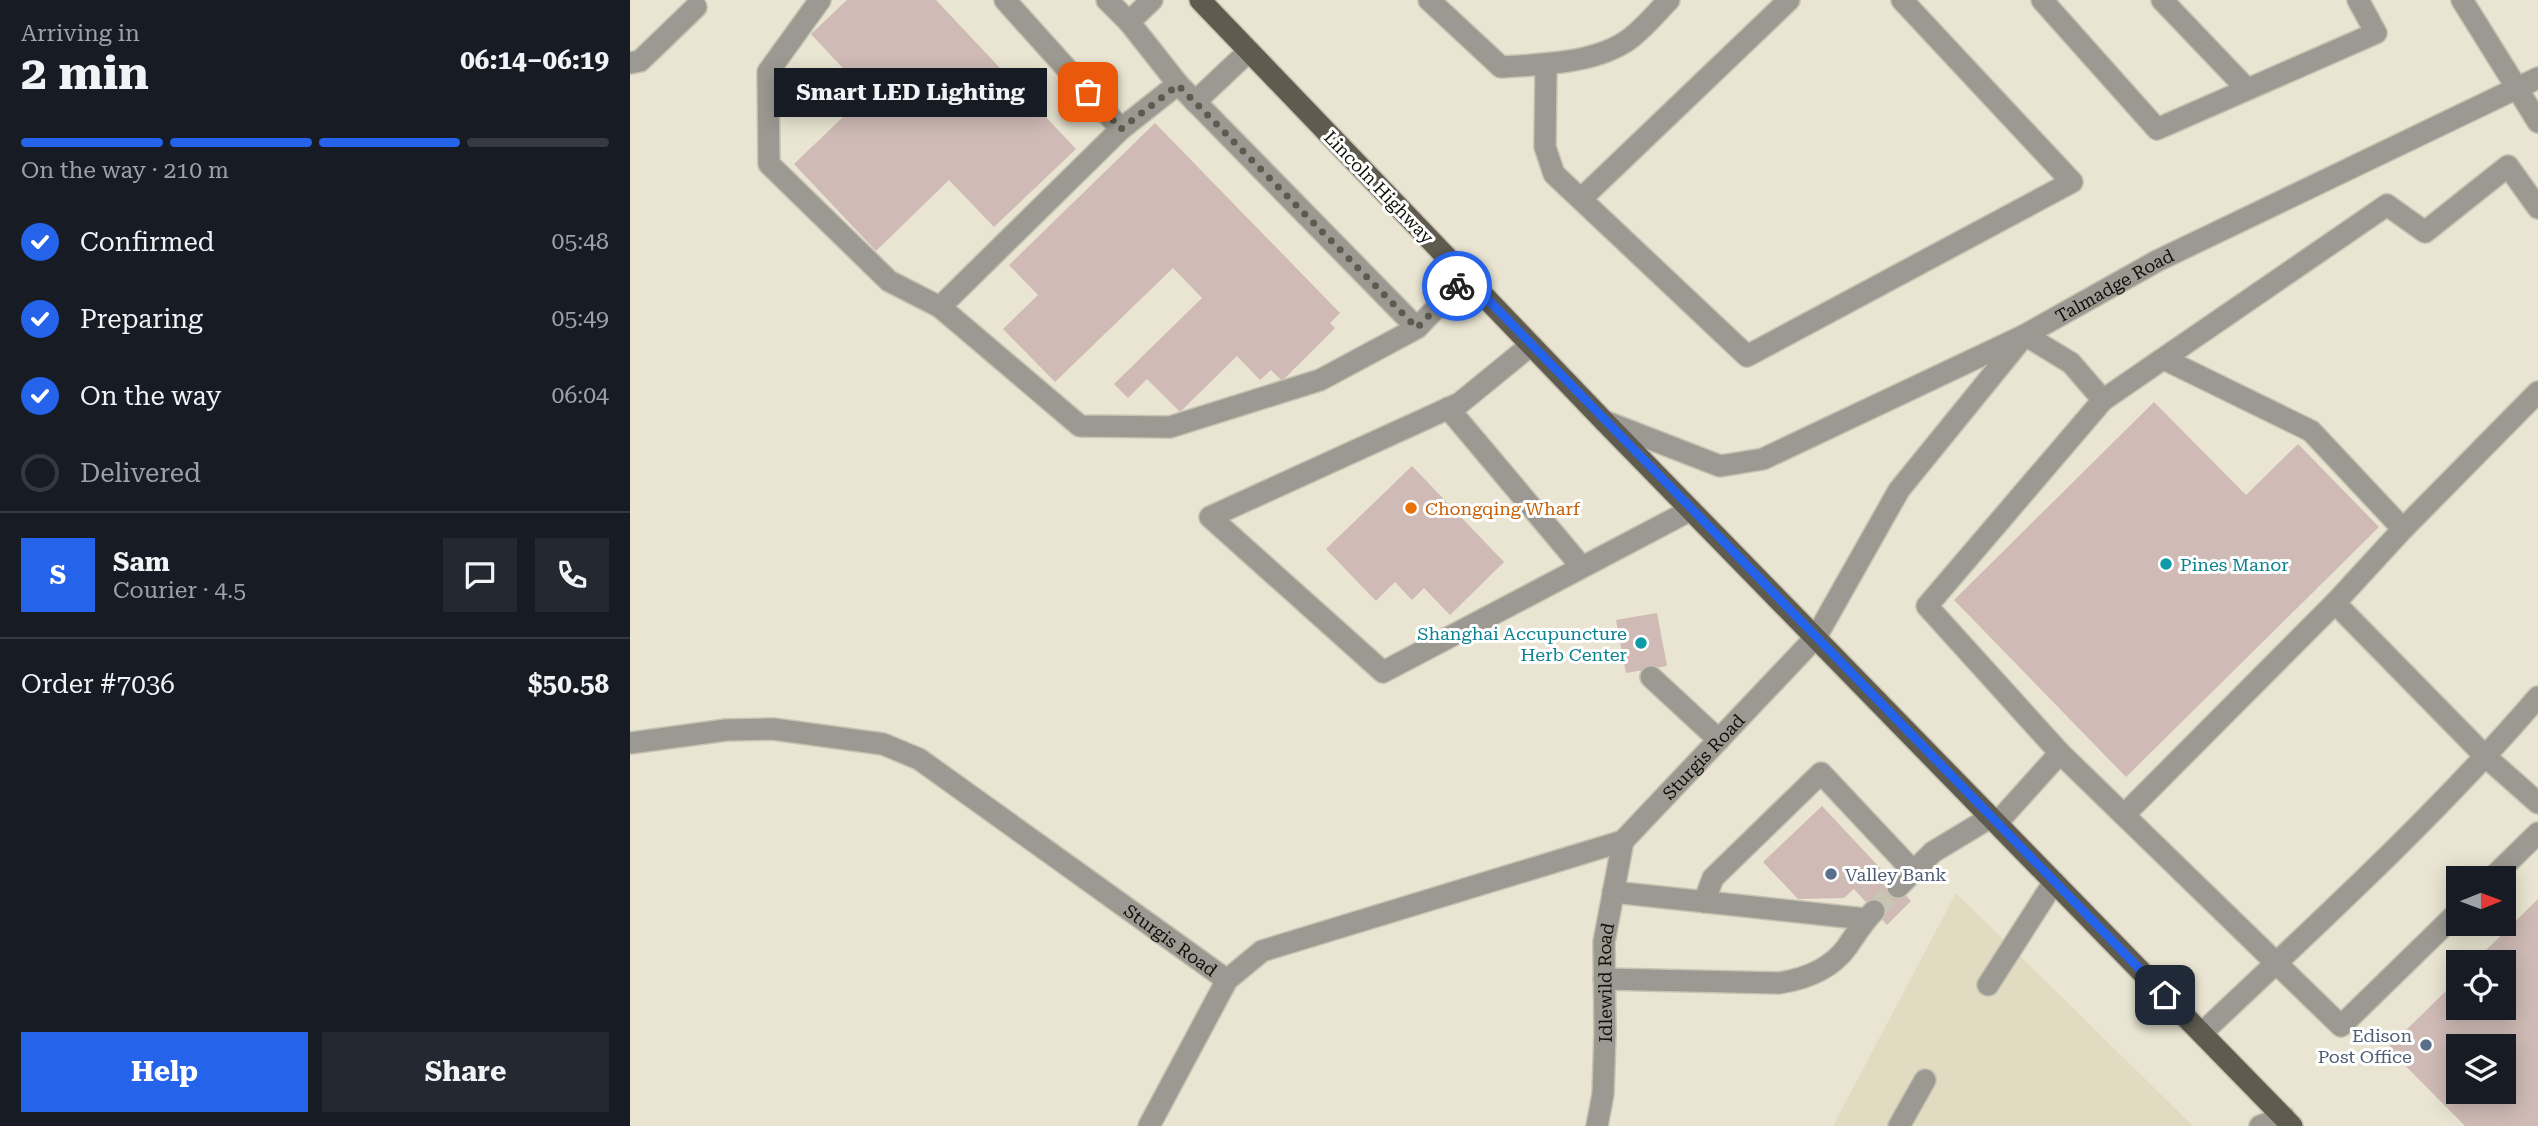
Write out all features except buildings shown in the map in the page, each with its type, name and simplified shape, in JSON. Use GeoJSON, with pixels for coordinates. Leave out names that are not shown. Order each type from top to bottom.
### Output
{"type":"FeatureCollection","features":[{"type":"Feature","properties":{"kind":"main road","name":"Lincoln Highway"},"geometry":{"type":"LineString","coordinates":[[1200,0],[1604,421],[2288,1122]]}},
{"type":"Feature","properties":{"kind":"street"},"geometry":{"type":"LineString","coordinates":[[820,0],[768,72],[769,164],[889,281],[940,307],[1080,426],[1170,427],[1320,380],[1417,328],[1466,277]]}},
{"type":"Feature","properties":{"kind":"street"},"geometry":{"type":"LineString","coordinates":[[1005,0],[1121,129]]}},
{"type":"Feature","properties":{"kind":"street"},"geometry":{"type":"LineString","coordinates":[[1107,0],[1129,22],[1178,85],[1417,328]]}},
{"type":"Feature","properties":{"kind":"street"},"geometry":{"type":"LineString","coordinates":[[1129,22],[1152,0]]}},
{"type":"Feature","properties":{"kind":"street"},"geometry":{"type":"LineString","coordinates":[[1429,0],[1501,67],[1546,64],[1599,53],[1626,42],[1670,0]]}},
{"type":"Feature","properties":{"kind":"street"},"geometry":{"type":"LineString","coordinates":[[1546,64],[1545,147],[1555,174],[1747,356],[2072,182],[1902,0]]}},
{"type":"Feature","properties":{"kind":"street"},"geometry":{"type":"LineString","coordinates":[[2042,0],[2157,129],[2376,33],[2358,0]]}},
{"type":"Feature","properties":{"kind":"street"},"geometry":{"type":"LineString","coordinates":[[2162,0],[2247,89]]}},
{"type":"Feature","properties":{"kind":"street"},"geometry":{"type":"LineString","coordinates":[[2462,0],[2538,122]]}},
{"type":"Feature","properties":{"kind":"street"},"geometry":{"type":"LineString","coordinates":[[1581,199],[1786,1]]}},
{"type":"Feature","properties":{"kind":"street"},"geometry":{"type":"LineString","coordinates":[[630,63],[640,61],[696,2]]}},
{"type":"Feature","properties":{"kind":"street"},"geometry":{"type":"LineString","coordinates":[[1195,102],[1249,51]]}},
{"type":"Feature","properties":{"kind":"street","name":"Talmadge Road"},"geometry":{"type":"LineString","coordinates":[[1816,637],[1899,490],[2025,335],[2157,261],[2538,78]]}},
{"type":"Feature","properties":{"kind":"street"},"geometry":{"type":"LineString","coordinates":[[940,307],[1121,129],[1178,85]]}},
{"type":"Feature","properties":{"kind":"street"},"geometry":{"type":"LineString","coordinates":[[2446,924],[2341,1026],[2060,753],[1927,606],[2103,400],[2387,205],[2425,232],[2508,166],[2538,208]]}},
{"type":"Feature","properties":{"kind":"street"},"geometry":{"type":"LineString","coordinates":[[1604,421],[1720,466],[1763,459],[2025,335],[2071,363],[2103,400]]}},
{"type":"Feature","properties":{"kind":"street"},"geometry":{"type":"LineString","coordinates":[[1531,345],[1460,403],[1210,517],[1383,672],[1691,510]]}},
{"type":"Feature","properties":{"kind":"street"},"geometry":{"type":"LineString","coordinates":[[2164,359],[2311,431],[2403,529]]}},
{"type":"Feature","properties":{"kind":"street"},"geometry":{"type":"LineString","coordinates":[[2124,815],[2335,603],[2403,529],[2538,392]]}},
{"type":"Feature","properties":{"kind":"street"},"geometry":{"type":"LineString","coordinates":[[1448,408],[1581,566]]}},
{"type":"Feature","properties":{"kind":"street"},"geometry":{"type":"LineString","coordinates":[[2335,603],[2486,757],[2538,803]]}},
{"type":"Feature","properties":{"kind":"street","name":"Sturgis Road"},"geometry":{"type":"LineString","coordinates":[[630,743],[726,730],[774,729],[883,744],[919,760],[1227,980],[1262,951],[1623,841],[1816,637]]}},
{"type":"Feature","properties":{"kind":"street"},"geometry":{"type":"LineString","coordinates":[[1651,677],[1719,740]]}},
{"type":"Feature","properties":{"kind":"street"},"geometry":{"type":"LineString","coordinates":[[2202,1033],[2378,866],[2486,757],[2538,697]]}},
{"type":"Feature","properties":{"kind":"street"},"geometry":{"type":"LineString","coordinates":[[1898,887],[1933,852],[1994,820],[2060,753]]}},
{"type":"Feature","properties":{"kind":"street"},"geometry":{"type":"LineString","coordinates":[[1704,902],[1713,878],[1821,773],[1913,872]]}},
{"type":"Feature","properties":{"kind":"street"},"geometry":{"type":"LineString","coordinates":[[2504,866],[2538,833]]}},
{"type":"Feature","properties":{"kind":"street","name":"Idlewild Road"},"geometry":{"type":"LineString","coordinates":[[1597,1126],[1603,1094],[1604,942],[1623,841]]}},
{"type":"Feature","properties":{"kind":"street"},"geometry":{"type":"LineString","coordinates":[[1988,985],[2054,882]]}},
{"type":"Feature","properties":{"kind":"street"},"geometry":{"type":"LineString","coordinates":[[1604,979],[1779,983],[1794,980],[1829,965],[1845,949],[1869,915],[1613,892]]}},
{"type":"Feature","properties":{"kind":"street"},"geometry":{"type":"LineString","coordinates":[[1149,1126],[1227,980]]}},
{"type":"Feature","properties":{"kind":"street"},"geometry":{"type":"LineString","coordinates":[[1899,1126],[1925,1080]]}},
{"type":"Feature","properties":{"kind":"street"},"geometry":{"type":"LineString","coordinates":[[2260,1126],[2288,1122]]}},
{"type":"Feature","properties":{"kind":"shaded area"},"geometry":{"type":"Polygon","coordinates":[[[1956,893],[2193,1126],[1833,1126],[1956,893]]]}},
{"type":"Feature","properties":{"kind":"tunnel"},"geometry":{"type":"LineString","coordinates":[[1874,911],[1898,887]]}},
{"type":"Feature","properties":{"kind":"way so far"},"geometry":{"type":"LineString","coordinates":[[1088,92],[1121,129],[1178,85],[1417,328],[1457,286]]}},
{"type":"Feature","properties":{"kind":"place","name":"Smart LED Lighting"},"geometry":{"type":"Point","coordinates":[1088,92]}},
{"type":"Feature","properties":{"kind":"place","name":"Chongqing Wharf"},"geometry":{"type":"Point","coordinates":[1411,508]}},
{"type":"Feature","properties":{"kind":"place","name":"Pines Manor"},"geometry":{"type":"Point","coordinates":[2166,564]}},
{"type":"Feature","properties":{"kind":"place","name":"Shanghai Accupuncture Herb Center"},"geometry":{"type":"Point","coordinates":[1641,643]}},
{"type":"Feature","properties":{"kind":"place","name":"Valley Bank"},"geometry":{"type":"Point","coordinates":[1831,874]}},
{"type":"Feature","properties":{"kind":"place","name":"Edison Post Office"},"geometry":{"type":"Point","coordinates":[2426,1045]}},
{"type":"Feature","properties":{"kind":"route"},"geometry":{"type":"LineString","coordinates":[[1457,286],[1466,277],[2165,995]]}}]}
